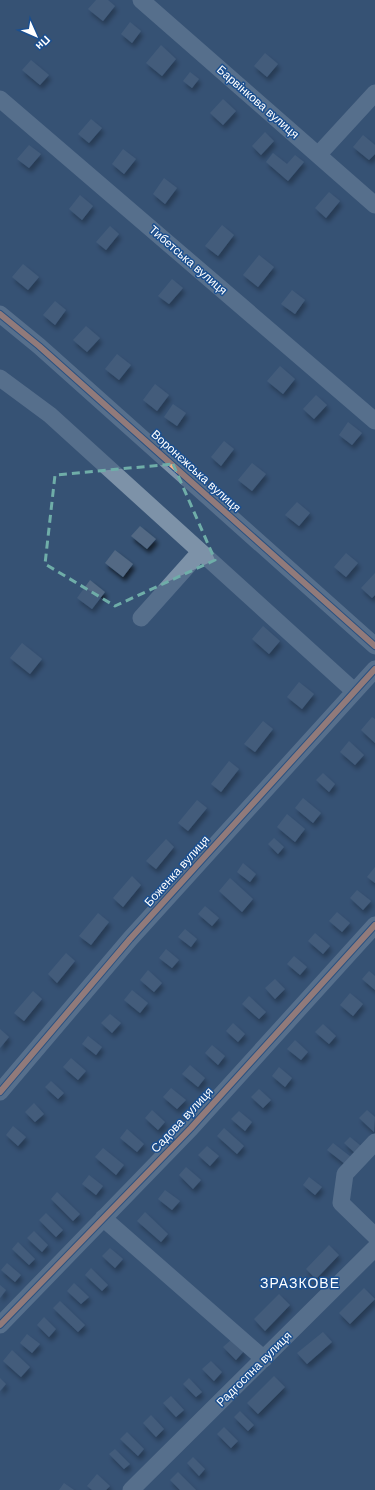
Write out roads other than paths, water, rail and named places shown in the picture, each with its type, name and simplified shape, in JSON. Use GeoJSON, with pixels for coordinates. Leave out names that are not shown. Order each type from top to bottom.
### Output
{"type":"FeatureCollection","features":[{"type":"Feature","properties":{"kind":"street","name":"Барвінкова вулиця"},"geometry":{"type":"LineString","coordinates":[[142,0],[375,205]]}},
{"type":"Feature","properties":{"kind":"street"},"geometry":{"type":"LineString","coordinates":[[318,155],[375,93]]}},
{"type":"Feature","properties":{"kind":"street","name":"Тибетська вулиця"},"geometry":{"type":"LineString","coordinates":[[0,99],[375,421]]}},
{"type":"Feature","properties":{"kind":"street","name":"Воронєжська вулиця"},"geometry":{"type":"LineString","coordinates":[[0,314],[39,346],[375,646]]}},
{"type":"Feature","properties":{"kind":"street"},"geometry":{"type":"LineString","coordinates":[[0,378],[50,415],[354,691]]}},
{"type":"Feature","properties":{"kind":"street"},"geometry":{"type":"LineString","coordinates":[[141,618],[200,552]]}},
{"type":"Feature","properties":{"kind":"street","name":"Боженка вулиця"},"geometry":{"type":"LineString","coordinates":[[0,1092],[130,939],[375,669]]}},
{"type":"Feature","properties":{"kind":"street","name":"Садова вулиця"},"geometry":{"type":"LineString","coordinates":[[0,1325],[191,1128],[375,925]]}},
{"type":"Feature","properties":{"kind":"street"},"geometry":{"type":"LineString","coordinates":[[375,1142],[345,1174],[341,1203],[375,1236]]}},
{"type":"Feature","properties":{"kind":"street"},"geometry":{"type":"LineString","coordinates":[[103,1218],[264,1359]]}},
{"type":"Feature","properties":{"kind":"street","name":"Радгоспна вулиця"},"geometry":{"type":"LineString","coordinates":[[131,1490],[375,1248]]}},
{"type":"Feature","properties":{"kind":"district","name":"ЗРАЗКОВЕ"},"geometry":{"type":"Point","coordinates":[300,1283]}}]}
